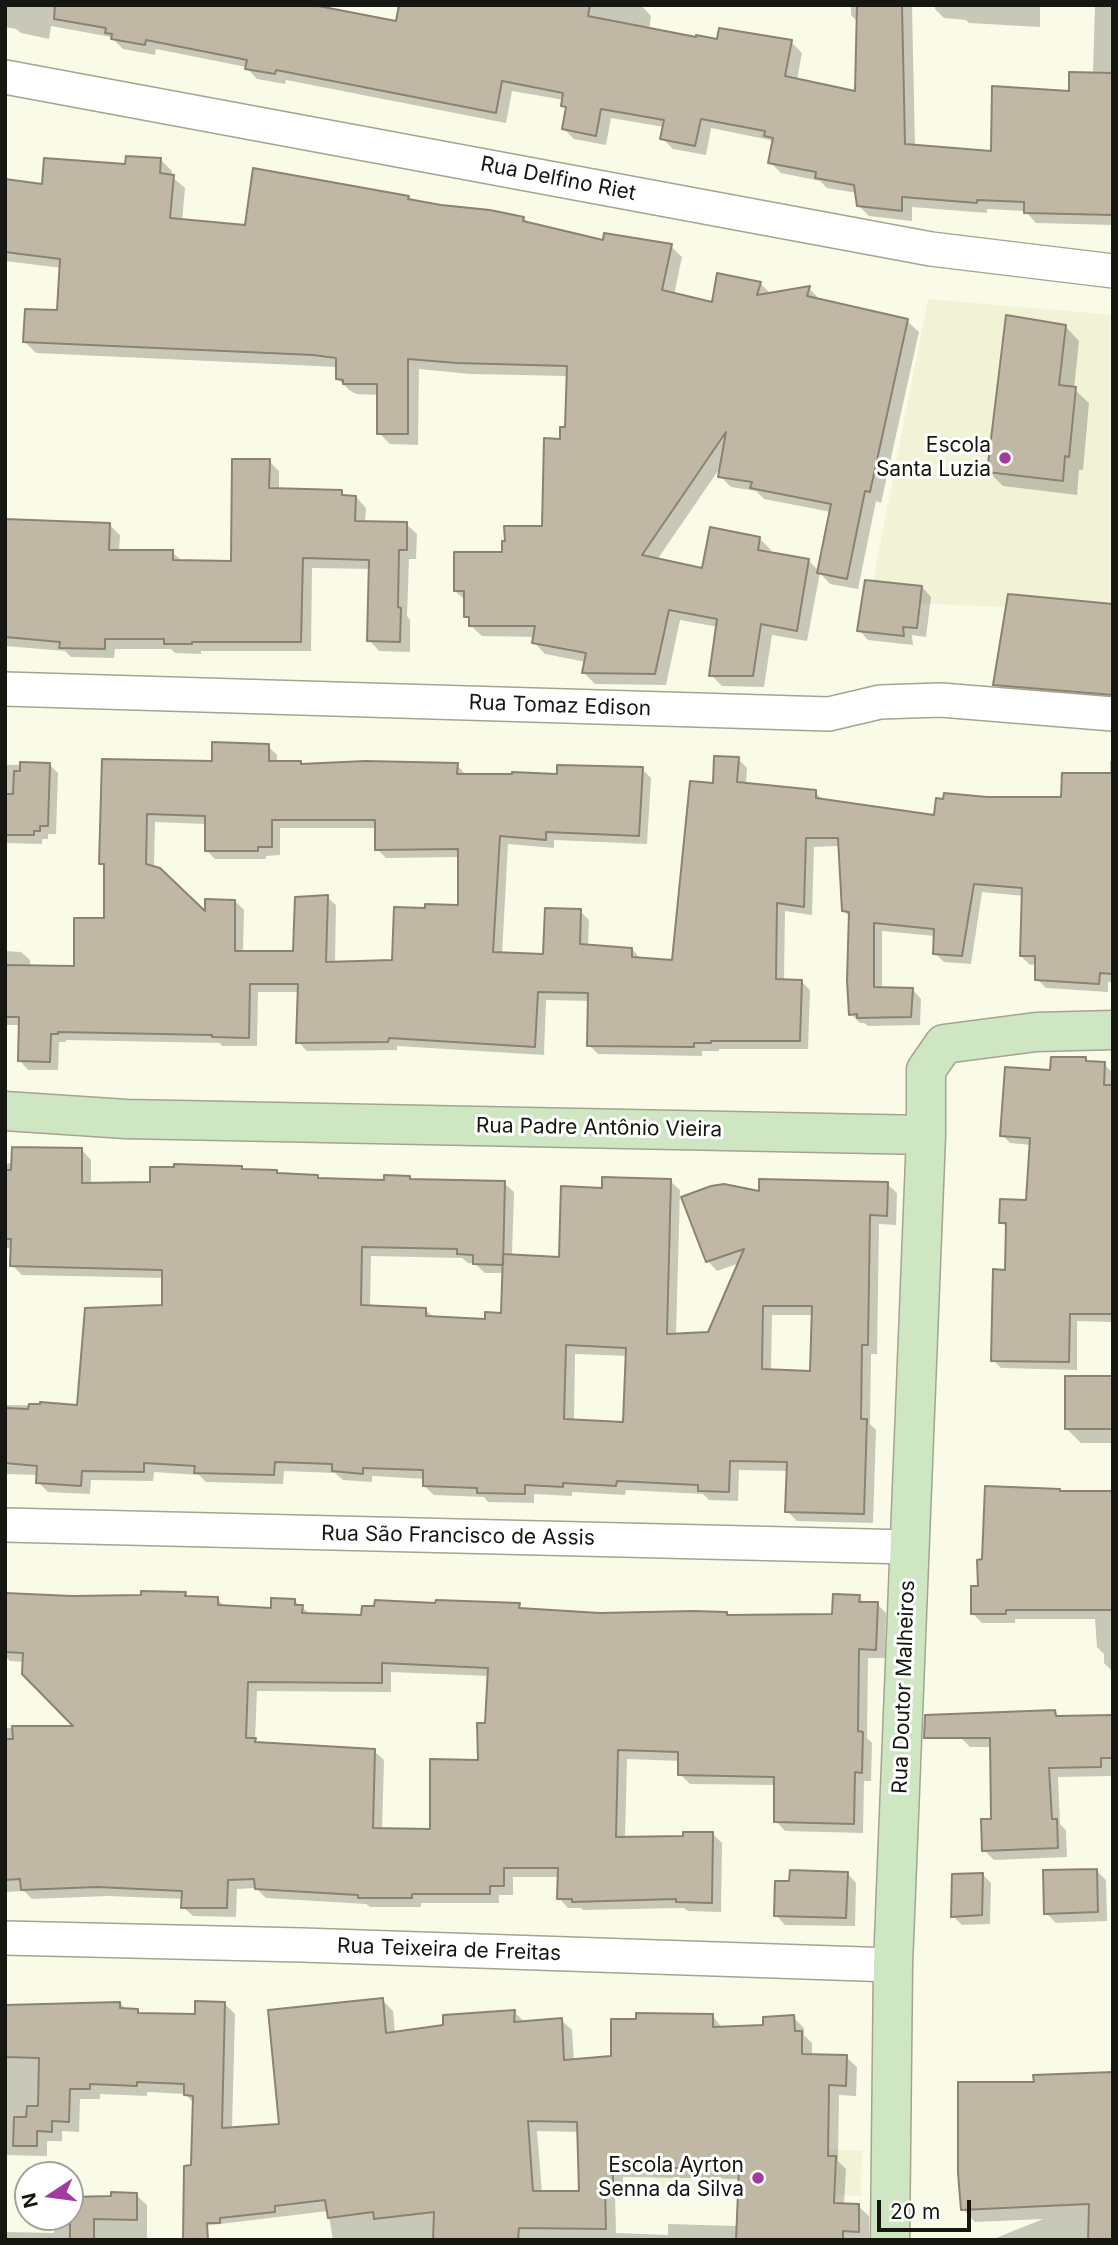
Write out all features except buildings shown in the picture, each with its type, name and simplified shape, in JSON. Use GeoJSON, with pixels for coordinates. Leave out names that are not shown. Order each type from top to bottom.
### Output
{"type":"FeatureCollection","features":[{"type":"Feature","properties":{"kind":"street","name":"Rua Delfino Riet"},"geometry":{"type":"LineString","coordinates":[[5,77],[931,249],[1113,271]]}},
{"type":"Feature","properties":{"kind":"street","name":"Rua Tomaz Edison"},"geometry":{"type":"LineString","coordinates":[[5,689],[829,714],[880,702],[941,699],[1113,714]]}},
{"type":"Feature","properties":{"kind":"street"},"geometry":{"type":"LineString","coordinates":[[926,1135],[926,1070],[944,1044],[1036,1032],[1113,1030]]}},
{"type":"Feature","properties":{"kind":"street","name":"Rua Padre Antônio Vieira"},"geometry":{"type":"LineString","coordinates":[[5,1111],[126,1119],[926,1135]]}},
{"type":"Feature","properties":{"kind":"street","name":"Rua Doutor Malheiros"},"geometry":{"type":"LineString","coordinates":[[890,2240],[893,1965],[926,1135]]}},
{"type":"Feature","properties":{"kind":"street","name":"Rua São Francisco de Assis"},"geometry":{"type":"LineString","coordinates":[[5,1525],[910,1547]]}},
{"type":"Feature","properties":{"kind":"street","name":"Rua Teixeira de Freitas"},"geometry":{"type":"LineString","coordinates":[[5,1938],[893,1965]]}},
{"type":"Feature","properties":{"kind":"shaded area","name":"Escola Santa Luzia"},"geometry":{"type":"Polygon","coordinates":[[[928,299],[1113,315],[1113,612],[869,601],[928,299]]]}},
{"type":"Feature","properties":{"kind":"shaded area","name":"Escola Ayrton Senna da Silva"},"geometry":{"type":"Polygon","coordinates":[[[828,2149],[862,2151],[861,2196],[654,2188],[655,2167],[828,2149]]]}},
{"type":"Feature","properties":{"kind":"place","name":"Escola Santa Luzia"},"geometry":{"type":"Point","coordinates":[1005,458]}},
{"type":"Feature","properties":{"kind":"place","name":"Escola Ayrton Senna da Silva"},"geometry":{"type":"Point","coordinates":[758,2178]}}]}
